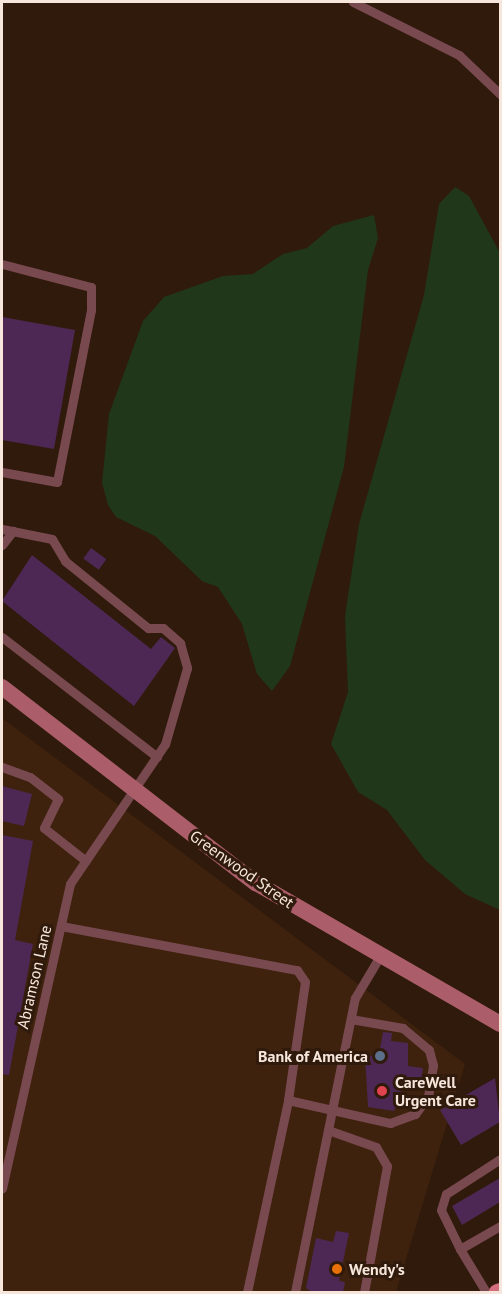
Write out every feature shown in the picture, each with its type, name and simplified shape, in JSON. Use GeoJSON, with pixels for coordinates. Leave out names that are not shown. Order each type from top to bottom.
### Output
{"type":"FeatureCollection","features":[{"type":"Feature","properties":{"kind":"main road","name":"Greenwood Street"},"geometry":{"type":"LineString","coordinates":[[2,687],[256,883],[501,1024]]}},
{"type":"Feature","properties":{"kind":"lane"},"geometry":{"type":"LineString","coordinates":[[353,2],[459,55],[501,94]]}},
{"type":"Feature","properties":{"kind":"lane"},"geometry":{"type":"LineString","coordinates":[[2,264],[91,287],[91,310],[57,482],[2,472]]}},
{"type":"Feature","properties":{"kind":"lane","name":"Abramson Lane"},"geometry":{"type":"LineString","coordinates":[[2,529],[52,539],[65,561],[148,628],[163,628],[180,643],[187,668],[157,757],[70,885],[2,1189]]}},
{"type":"Feature","properties":{"kind":"lane"},"geometry":{"type":"LineString","coordinates":[[2,545],[13,531]]}},
{"type":"Feature","properties":{"kind":"lane"},"geometry":{"type":"LineString","coordinates":[[2,637],[157,757]]}},
{"type":"Feature","properties":{"kind":"lane"},"geometry":{"type":"LineString","coordinates":[[2,767],[30,777],[58,799],[44,828],[86,861]]}},
{"type":"Feature","properties":{"kind":"lane"},"geometry":{"type":"LineString","coordinates":[[61,926],[297,970],[305,982],[288,1100],[247,1293]]}},
{"type":"Feature","properties":{"kind":"lane"},"geometry":{"type":"LineString","coordinates":[[296,1293],[355,998],[380,956]]}},
{"type":"Feature","properties":{"kind":"lane"},"geometry":{"type":"LineString","coordinates":[[288,1100],[331,1112],[390,1123],[415,1114],[428,1097],[433,1065],[422,1039],[403,1028],[351,1018]]}},
{"type":"Feature","properties":{"kind":"lane"},"geometry":{"type":"LineString","coordinates":[[328,1127],[376,1147],[387,1166],[364,1293]]}},
{"type":"Feature","properties":{"kind":"lane"},"geometry":{"type":"LineString","coordinates":[[486,1293],[460,1249],[441,1210],[446,1194],[501,1159]]}},
{"type":"Feature","properties":{"kind":"lane"},"geometry":{"type":"LineString","coordinates":[[460,1249],[501,1226]]}},
{"type":"Feature","properties":{"kind":"shaded area"},"geometry":{"type":"Polygon","coordinates":[[[2,718],[465,1064],[396,1292],[2,1292],[2,718]]]}},
{"type":"Feature","properties":{"kind":"green space"},"geometry":{"type":"Polygon","coordinates":[[[455,187],[469,196],[500,253],[500,910],[465,894],[425,860],[387,810],[358,792],[331,744],[348,692],[345,616],[359,524],[424,295],[439,204],[455,187]]]}},
{"type":"Feature","properties":{"kind":"green space"},"geometry":{"type":"Polygon","coordinates":[[[374,215],[378,238],[368,270],[344,467],[290,666],[272,691],[257,674],[242,624],[218,587],[202,581],[155,536],[116,517],[108,505],[102,483],[109,414],[143,321],[164,297],[223,276],[253,274],[283,254],[307,248],[333,226],[374,215]]]}},
{"type":"Feature","properties":{"kind":"building"},"geometry":{"type":"Polygon","coordinates":[[[2,317],[75,330],[54,449],[2,440],[2,317]]]}},
{"type":"Feature","properties":{"kind":"building"},"geometry":{"type":"Polygon","coordinates":[[[91,548],[106,559],[99,570],[83,559],[91,548]]]}},
{"type":"Feature","properties":{"kind":"building"},"geometry":{"type":"Polygon","coordinates":[[[32,555],[151,649],[161,637],[175,648],[134,706],[2,601],[32,555]]]}},
{"type":"Feature","properties":{"kind":"building"},"geometry":{"type":"Polygon","coordinates":[[[2,786],[32,794],[24,826],[2,821],[2,786]]]}},
{"type":"Feature","properties":{"kind":"building"},"geometry":{"type":"Polygon","coordinates":[[[2,835],[33,841],[15,940],[33,944],[9,1075],[2,1074],[2,835]]]}},
{"type":"Feature","properties":{"kind":"building"},"geometry":{"type":"Polygon","coordinates":[[[383,1032],[392,1033],[391,1041],[408,1043],[408,1066],[423,1068],[420,1088],[404,1085],[394,1111],[368,1107],[365,1057],[379,1054],[383,1032]]]}},
{"type":"Feature","properties":{"kind":"building"},"geometry":{"type":"Polygon","coordinates":[[[495,1078],[500,1122],[461,1145],[440,1110],[495,1078]]]}},
{"type":"Feature","properties":{"kind":"building"},"geometry":{"type":"Polygon","coordinates":[[[500,1178],[500,1202],[462,1225],[452,1206],[500,1178]]]}},
{"type":"Feature","properties":{"kind":"building"},"geometry":{"type":"Polygon","coordinates":[[[336,1231],[349,1233],[339,1281],[345,1282],[343,1292],[312,1292],[306,1288],[316,1238],[333,1242],[336,1231]]]}},
{"type":"Feature","properties":{"kind":"place","name":"Bank of America"},"geometry":{"type":"Point","coordinates":[380,1056]}},
{"type":"Feature","properties":{"kind":"place","name":"CareWell Urgent Care"},"geometry":{"type":"Point","coordinates":[382,1091]}},
{"type":"Feature","properties":{"kind":"place","name":"Wendy's"},"geometry":{"type":"Point","coordinates":[337,1269]}}]}
